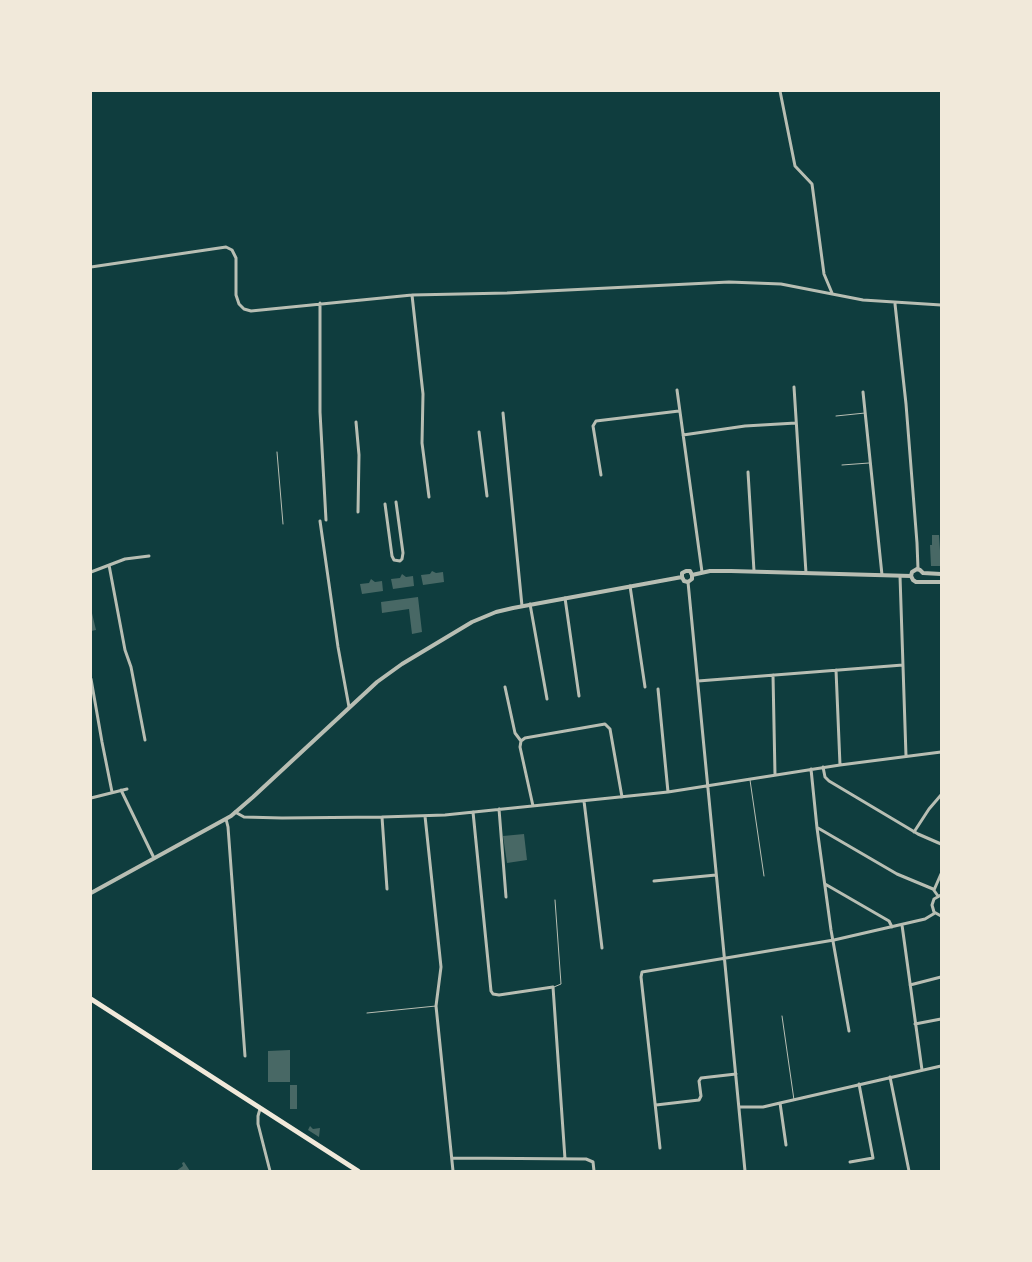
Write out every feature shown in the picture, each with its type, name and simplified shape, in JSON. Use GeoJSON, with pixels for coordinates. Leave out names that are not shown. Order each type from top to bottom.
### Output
{"type":"FeatureCollection","features":[{"type":"Feature","properties":{"kind":"main road"},"geometry":{"type":"LineString","coordinates":[[91,999],[358,1171]]}},
{"type":"Feature","properties":{"kind":"street"},"geometry":{"type":"LineString","coordinates":[[780,91],[795,166],[812,184],[824,274],[832,294]]}},
{"type":"Feature","properties":{"kind":"street"},"geometry":{"type":"LineString","coordinates":[[91,267],[226,247],[232,250],[236,258],[236,295],[238,304],[251,310],[412,295],[507,293],[729,282],[781,284],[863,300],[941,305]]}},
{"type":"Feature","properties":{"kind":"street"},"geometry":{"type":"LineString","coordinates":[[412,295],[423,394],[422,443],[428,497]]}},
{"type":"Feature","properties":{"kind":"street"},"geometry":{"type":"LineString","coordinates":[[320,303],[320,412],[326,520]]}},
{"type":"Feature","properties":{"kind":"street"},"geometry":{"type":"LineString","coordinates":[[895,303],[918,543],[918,570]]}},
{"type":"Feature","properties":{"kind":"street"},"geometry":{"type":"LineString","coordinates":[[794,387],[806,573]]}},
{"type":"Feature","properties":{"kind":"street"},"geometry":{"type":"LineString","coordinates":[[676,390],[702,572]]}},
{"type":"Feature","properties":{"kind":"street"},"geometry":{"type":"LineString","coordinates":[[863,392],[882,576]]}},
{"type":"Feature","properties":{"kind":"street"},"geometry":{"type":"LineString","coordinates":[[601,476],[593,426],[596,421],[679,411]]}},
{"type":"Feature","properties":{"kind":"street"},"geometry":{"type":"LineString","coordinates":[[503,413],[522,606]]}},
{"type":"Feature","properties":{"kind":"street"},"geometry":{"type":"LineString","coordinates":[[356,422],[359,455],[358,512]]}},
{"type":"Feature","properties":{"kind":"street"},"geometry":{"type":"LineString","coordinates":[[683,435],[745,426],[796,423]]}},
{"type":"Feature","properties":{"kind":"street"},"geometry":{"type":"LineString","coordinates":[[479,432],[487,496]]}},
{"type":"Feature","properties":{"kind":"street"},"geometry":{"type":"LineString","coordinates":[[748,472],[754,571]]}},
{"type":"Feature","properties":{"kind":"street"},"geometry":{"type":"LineString","coordinates":[[385,504],[392,556],[394,560],[400,561],[403,553],[396,502]]}},
{"type":"Feature","properties":{"kind":"street"},"geometry":{"type":"LineString","coordinates":[[320,521],[349,706]]}},
{"type":"Feature","properties":{"kind":"street"},"geometry":{"type":"LineString","coordinates":[[91,572],[125,559],[150,556]]}},
{"type":"Feature","properties":{"kind":"street"},"geometry":{"type":"LineString","coordinates":[[109,565],[125,650],[132,667],[145,740]]}},
{"type":"Feature","properties":{"kind":"street"},"geometry":{"type":"LineString","coordinates":[[682,577],[682,573],[686,570],[690,571],[692,575]]}},
{"type":"Feature","properties":{"kind":"street"},"geometry":{"type":"LineString","coordinates":[[918,570],[923,574],[941,574]]}},
{"type":"Feature","properties":{"kind":"street"},"geometry":{"type":"LineString","coordinates":[[911,576],[913,571],[918,570]]}},
{"type":"Feature","properties":{"kind":"street"},"geometry":{"type":"LineString","coordinates":[[692,575],[702,572],[754,571],[911,576]]}},
{"type":"Feature","properties":{"kind":"street"},"geometry":{"type":"LineString","coordinates":[[920,581],[923,578],[923,574]]}},
{"type":"Feature","properties":{"kind":"street"},"geometry":{"type":"LineString","coordinates":[[688,582],[692,579],[692,575]]}},
{"type":"Feature","properties":{"kind":"street"},"geometry":{"type":"LineString","coordinates":[[900,576],[906,756]]}},
{"type":"Feature","properties":{"kind":"street"},"geometry":{"type":"LineString","coordinates":[[911,576],[914,581],[941,582]]}},
{"type":"Feature","properties":{"kind":"street"},"geometry":{"type":"LineString","coordinates":[[682,577],[684,581],[688,582]]}},
{"type":"Feature","properties":{"kind":"street"},"geometry":{"type":"LineString","coordinates":[[91,893],[226,819],[349,706],[388,673],[447,636],[487,615],[522,606],[682,577]]}},
{"type":"Feature","properties":{"kind":"street"},"geometry":{"type":"LineString","coordinates":[[688,582],[745,1171]]}},
{"type":"Feature","properties":{"kind":"street"},"geometry":{"type":"LineString","coordinates":[[630,585],[645,687]]}},
{"type":"Feature","properties":{"kind":"street"},"geometry":{"type":"LineString","coordinates":[[564,598],[579,696]]}},
{"type":"Feature","properties":{"kind":"street"},"geometry":{"type":"LineString","coordinates":[[530,604],[547,699]]}},
{"type":"Feature","properties":{"kind":"street"},"geometry":{"type":"LineString","coordinates":[[698,681],[903,664]]}},
{"type":"Feature","properties":{"kind":"street"},"geometry":{"type":"LineString","coordinates":[[836,670],[840,765]]}},
{"type":"Feature","properties":{"kind":"street"},"geometry":{"type":"LineString","coordinates":[[773,675],[775,775]]}},
{"type":"Feature","properties":{"kind":"street"},"geometry":{"type":"LineString","coordinates":[[91,679],[112,792]]}},
{"type":"Feature","properties":{"kind":"street"},"geometry":{"type":"LineString","coordinates":[[505,687],[514,731],[521,741],[520,747],[533,806]]}},
{"type":"Feature","properties":{"kind":"street"},"geometry":{"type":"LineString","coordinates":[[658,689],[668,792]]}},
{"type":"Feature","properties":{"kind":"street"},"geometry":{"type":"LineString","coordinates":[[521,741],[525,738],[605,724],[610,729],[622,797]]}},
{"type":"Feature","properties":{"kind":"street"},"geometry":{"type":"LineString","coordinates":[[235,812],[247,818],[425,816],[473,812],[668,792],[822,767],[941,752]]}},
{"type":"Feature","properties":{"kind":"street"},"geometry":{"type":"LineString","coordinates":[[822,767],[825,777],[829,781],[914,832],[941,844]]}},
{"type":"Feature","properties":{"kind":"street"},"geometry":{"type":"LineString","coordinates":[[811,769],[825,883],[850,1032]]}},
{"type":"Feature","properties":{"kind":"street"},"geometry":{"type":"LineString","coordinates":[[91,798],[127,789]]}},
{"type":"Feature","properties":{"kind":"street"},"geometry":{"type":"LineString","coordinates":[[121,790],[155,859]]}},
{"type":"Feature","properties":{"kind":"street"},"geometry":{"type":"LineString","coordinates":[[914,832],[926,812],[941,795]]}},
{"type":"Feature","properties":{"kind":"street"},"geometry":{"type":"LineString","coordinates":[[584,801],[602,948]]}},
{"type":"Feature","properties":{"kind":"street"},"geometry":{"type":"LineString","coordinates":[[499,809],[506,897]]}},
{"type":"Feature","properties":{"kind":"street"},"geometry":{"type":"LineString","coordinates":[[473,812],[491,991],[493,994],[499,995],[553,987],[565,1159]]}},
{"type":"Feature","properties":{"kind":"street"},"geometry":{"type":"LineString","coordinates":[[425,816],[441,967],[436,1006],[453,1171]]}},
{"type":"Feature","properties":{"kind":"street"},"geometry":{"type":"LineString","coordinates":[[382,817],[387,889]]}},
{"type":"Feature","properties":{"kind":"street"},"geometry":{"type":"LineString","coordinates":[[226,819],[245,1056]]}},
{"type":"Feature","properties":{"kind":"street"},"geometry":{"type":"LineString","coordinates":[[817,828],[897,874],[934,890],[940,895],[932,902],[932,909],[941,916]]}},
{"type":"Feature","properties":{"kind":"street"},"geometry":{"type":"LineString","coordinates":[[934,890],[941,874]]}},
{"type":"Feature","properties":{"kind":"street"},"geometry":{"type":"LineString","coordinates":[[654,882],[716,875]]}},
{"type":"Feature","properties":{"kind":"street"},"geometry":{"type":"LineString","coordinates":[[825,883],[889,921],[892,927]]}},
{"type":"Feature","properties":{"kind":"street"},"geometry":{"type":"LineString","coordinates":[[660,1148],[641,977],[642,972],[834,940],[902,925],[928,918],[936,913]]}},
{"type":"Feature","properties":{"kind":"street"},"geometry":{"type":"LineString","coordinates":[[902,925],[922,1070]]}},
{"type":"Feature","properties":{"kind":"street"},"geometry":{"type":"LineString","coordinates":[[910,985],[941,977]]}},
{"type":"Feature","properties":{"kind":"street"},"geometry":{"type":"LineString","coordinates":[[915,1024],[941,1019]]}},
{"type":"Feature","properties":{"kind":"street"},"geometry":{"type":"LineString","coordinates":[[739,1107],[763,1107],[780,1104],[941,1066]]}},
{"type":"Feature","properties":{"kind":"street"},"geometry":{"type":"LineString","coordinates":[[656,1105],[698,1101],[701,1098],[699,1081],[702,1078],[736,1074]]}},
{"type":"Feature","properties":{"kind":"street"},"geometry":{"type":"LineString","coordinates":[[890,1077],[909,1171]]}},
{"type":"Feature","properties":{"kind":"street"},"geometry":{"type":"LineString","coordinates":[[850,1162],[873,1158],[859,1084]]}},
{"type":"Feature","properties":{"kind":"street"},"geometry":{"type":"LineString","coordinates":[[780,1104],[786,1145]]}},
{"type":"Feature","properties":{"kind":"street"},"geometry":{"type":"LineString","coordinates":[[261,1108],[258,1122],[270,1171]]}},
{"type":"Feature","properties":{"kind":"street"},"geometry":{"type":"LineString","coordinates":[[452,1158],[590,1160],[594,1163],[594,1171]]}},
{"type":"Feature","properties":{"kind":"lane"},"geometry":{"type":"LineString","coordinates":[[836,416],[866,413]]}},
{"type":"Feature","properties":{"kind":"lane"},"geometry":{"type":"LineString","coordinates":[[277,452],[283,524]]}},
{"type":"Feature","properties":{"kind":"lane"},"geometry":{"type":"LineString","coordinates":[[842,465],[871,463]]}},
{"type":"Feature","properties":{"kind":"lane"},"geometry":{"type":"LineString","coordinates":[[750,779],[764,876]]}},
{"type":"Feature","properties":{"kind":"lane"},"geometry":{"type":"LineString","coordinates":[[553,987],[561,984],[554,900]]}},
{"type":"Feature","properties":{"kind":"lane"},"geometry":{"type":"LineString","coordinates":[[367,1013],[436,1006]]}},
{"type":"Feature","properties":{"kind":"lane"},"geometry":{"type":"LineString","coordinates":[[782,1016],[794,1101]]}},
{"type":"Feature","properties":{"kind":"building"},"geometry":{"type":"Polygon","coordinates":[[[932,535],[939,535],[941,566],[931,566],[930,545],[932,545],[932,535]]]}},
{"type":"Feature","properties":{"kind":"building"},"geometry":{"type":"Polygon","coordinates":[[[432,571],[436,573],[443,572],[444,582],[423,585],[421,575],[430,574],[432,571]]]}},
{"type":"Feature","properties":{"kind":"building"},"geometry":{"type":"Polygon","coordinates":[[[402,574],[406,577],[413,576],[414,586],[393,589],[391,579],[400,578],[402,574]]]}},
{"type":"Feature","properties":{"kind":"building"},"geometry":{"type":"Polygon","coordinates":[[[371,579],[375,582],[382,581],[383,591],[362,594],[360,584],[369,583],[371,579]]]}},
{"type":"Feature","properties":{"kind":"building"},"geometry":{"type":"Polygon","coordinates":[[[418,597],[422,632],[412,634],[409,609],[382,613],[381,602],[418,597]]]}},
{"type":"Feature","properties":{"kind":"building"},"geometry":{"type":"Polygon","coordinates":[[[91,609],[96,630],[91,631],[91,609]]]}},
{"type":"Feature","properties":{"kind":"building"},"geometry":{"type":"Polygon","coordinates":[[[524,834],[527,860],[507,863],[503,836],[524,834]]]}},
{"type":"Feature","properties":{"kind":"building"},"geometry":{"type":"Polygon","coordinates":[[[290,1050],[290,1082],[268,1082],[268,1051],[290,1050]]]}},
{"type":"Feature","properties":{"kind":"building"},"geometry":{"type":"Polygon","coordinates":[[[290,1085],[297,1085],[297,1109],[290,1109],[290,1085]]]}},
{"type":"Feature","properties":{"kind":"building"},"geometry":{"type":"Polygon","coordinates":[[[310,1126],[313,1129],[320,1128],[319,1137],[308,1130],[310,1126]]]}},
{"type":"Feature","properties":{"kind":"building"},"geometry":{"type":"Polygon","coordinates":[[[184,1162],[190,1171],[176,1171],[183,1166],[182,1163],[184,1162]]]}}]}
